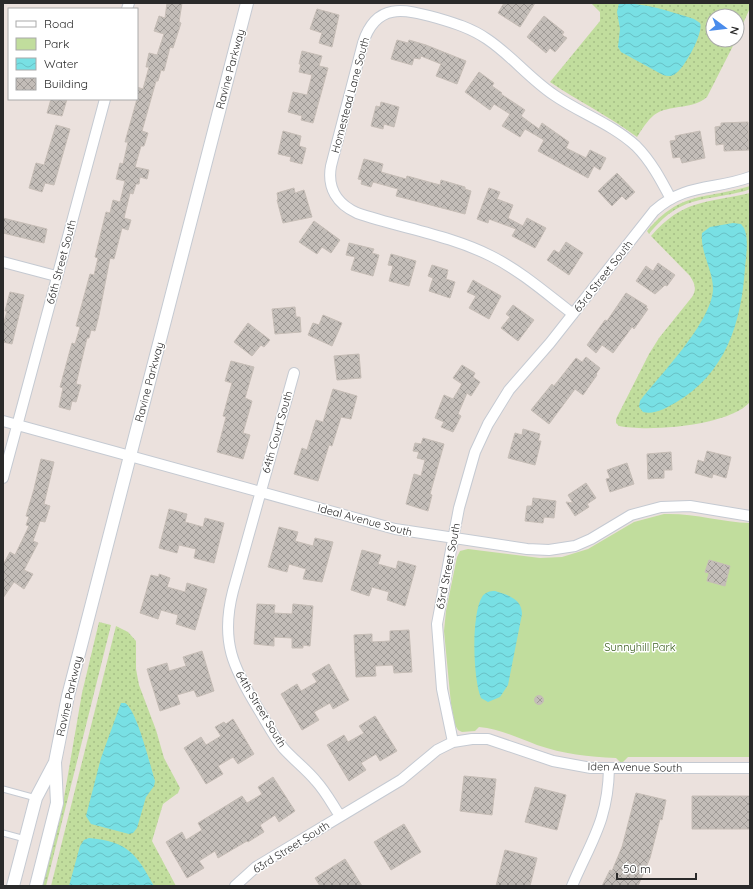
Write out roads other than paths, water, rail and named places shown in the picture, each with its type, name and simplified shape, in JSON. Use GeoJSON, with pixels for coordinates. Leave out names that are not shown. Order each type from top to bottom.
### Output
{"type":"FeatureCollection","features":[{"type":"Feature","properties":{"kind":"street","name":"Ravine Parkway"},"geometry":{"type":"LineString","coordinates":[[36,886],[57,803],[55,762],[70,689],[248,3]]}},
{"type":"Feature","properties":{"kind":"street","name":"Homestead Lane South"},"geometry":{"type":"LineString","coordinates":[[573,314],[524,276],[491,256],[459,243],[357,213],[345,206],[337,198],[330,183],[331,166],[363,43],[370,27],[385,14],[405,10],[456,23],[475,32],[497,47],[547,90],[575,109],[616,131],[630,141],[648,161],[671,198]]}},
{"type":"Feature","properties":{"kind":"street","name":"66th Street South"},"geometry":{"type":"LineString","coordinates":[[3,478],[56,276],[105,100]]}},
{"type":"Feature","properties":{"kind":"street","name":"63rd Street South"},"geometry":{"type":"LineString","coordinates":[[235,886],[256,867],[401,780],[437,750],[452,742],[442,689],[437,631],[440,606],[459,508],[472,463],[488,424],[509,390],[573,314],[645,221],[657,208],[671,198],[699,188],[730,183],[750,177]]}},
{"type":"Feature","properties":{"kind":"street"},"geometry":{"type":"LineString","coordinates":[[3,262],[56,276]]}},
{"type":"Feature","properties":{"kind":"street","name":"64th Court South"},"geometry":{"type":"LineString","coordinates":[[261,492],[294,373]]}},
{"type":"Feature","properties":{"kind":"street","name":"Ideal Avenue South"},"geometry":{"type":"LineString","coordinates":[[3,421],[394,529],[532,549],[553,550],[579,545],[625,518],[657,507],[684,505],[750,516]]}},
{"type":"Feature","properties":{"kind":"street","name":"64th Street South"},"geometry":{"type":"LineString","coordinates":[[261,492],[229,609],[227,631],[230,650],[241,680],[278,741],[290,756],[317,781],[340,816]]}},
{"type":"Feature","properties":{"kind":"street","name":"Iden Avenue South"},"geometry":{"type":"LineString","coordinates":[[452,742],[472,739],[488,739],[557,762],[609,768],[750,768]]}},
{"type":"Feature","properties":{"kind":"street","name":"Ravine Parkway"},"geometry":{"type":"LineString","coordinates":[[13,886],[36,798],[55,762]]}},
{"type":"Feature","properties":{"kind":"street"},"geometry":{"type":"LineString","coordinates":[[572,886],[603,819],[608,794],[609,768]]}},
{"type":"Feature","properties":{"kind":"lane"},"geometry":{"type":"LineString","coordinates":[[3,789],[36,798]]}},
{"type":"Feature","properties":{"kind":"lane"},"geometry":{"type":"LineString","coordinates":[[3,833],[25,840]]}},
{"type":"Feature","properties":{"kind":"water"},"geometry":{"type":"Polygon","coordinates":[[[619,3],[639,4],[657,8],[694,19],[700,23],[699,34],[696,42],[679,71],[670,76],[663,75],[621,52],[618,47],[620,29],[617,12],[619,3]]]}},
{"type":"Feature","properties":{"kind":"water"},"geometry":{"type":"Polygon","coordinates":[[[733,223],[741,224],[744,228],[746,232],[747,248],[740,308],[728,345],[719,362],[707,377],[692,391],[664,409],[651,413],[643,412],[639,407],[640,401],[684,348],[704,317],[710,302],[713,289],[711,275],[703,247],[702,233],[710,227],[733,223]]]}},
{"type":"Feature","properties":{"kind":"water"},"geometry":{"type":"Polygon","coordinates":[[[495,591],[509,596],[517,601],[520,605],[522,614],[508,685],[500,697],[488,702],[481,698],[478,689],[474,647],[478,606],[485,594],[495,591]]]}},
{"type":"Feature","properties":{"kind":"water"},"geometry":{"type":"Polygon","coordinates":[[[121,703],[125,703],[130,708],[134,716],[143,739],[155,781],[154,786],[146,797],[137,828],[133,833],[129,834],[91,824],[86,816],[101,758],[121,703]]]}},
{"type":"Feature","properties":{"kind":"water"},"geometry":{"type":"Polygon","coordinates":[[[89,838],[113,842],[122,846],[136,858],[154,886],[69,886],[80,846],[84,840],[89,838]]]}},
{"type":"Feature","properties":{"kind":"park label","name":"Sunnyhill Park"},"geometry":{"type":"Point","coordinates":[640,647]}}]}
